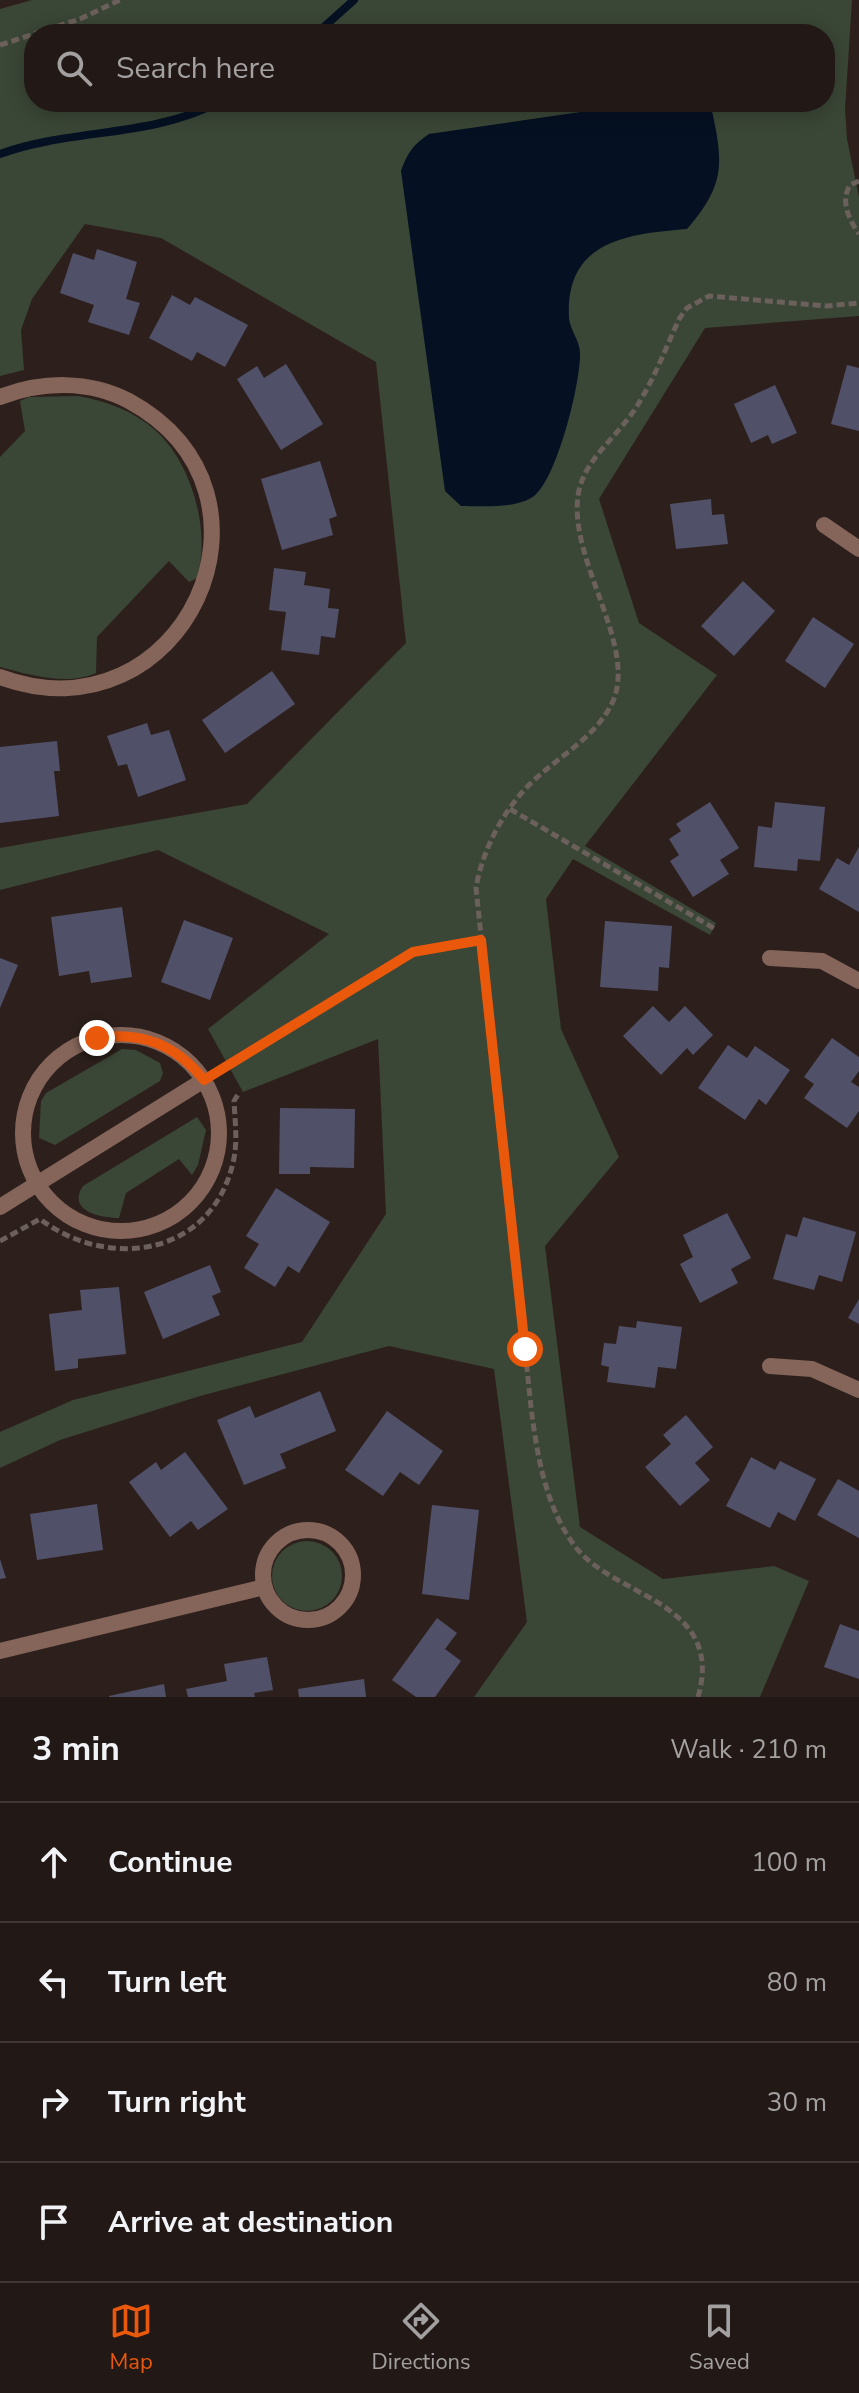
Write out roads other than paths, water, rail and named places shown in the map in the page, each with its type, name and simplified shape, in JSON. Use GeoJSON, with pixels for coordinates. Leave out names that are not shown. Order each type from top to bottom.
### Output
{"type":"FeatureCollection","features":[{"type":"Feature","properties":{"kind":"street"},"geometry":{"type":"LineString","coordinates":[[0,397],[33,387],[70,385],[107,392],[140,407],[169,431],[191,459],[208,500],[212,543],[207,577],[193,610],[173,639],[147,662],[116,678],[74,688],[39,688],[0,677]]}},
{"type":"Feature","properties":{"kind":"street"},"geometry":{"type":"LineString","coordinates":[[824,525],[859,549]]}},
{"type":"Feature","properties":{"kind":"street"},"geometry":{"type":"LineString","coordinates":[[770,958],[822,961],[859,981]]}},
{"type":"Feature","properties":{"kind":"street"},"geometry":{"type":"LineString","coordinates":[[138,1036],[176,1051],[204,1080],[219,1119],[216,1160],[197,1196],[173,1216],[145,1228],[103,1230],[65,1214],[37,1184],[23,1146],[26,1106],[34,1087],[60,1056],[97,1038],[138,1036]]}},
{"type":"Feature","properties":{"kind":"street"},"geometry":{"type":"LineString","coordinates":[[0,1207],[204,1080]]}},
{"type":"Feature","properties":{"kind":"street"},"geometry":{"type":"LineString","coordinates":[[770,1366],[812,1369],[859,1390]]}},
{"type":"Feature","properties":{"kind":"street"},"geometry":{"type":"LineString","coordinates":[[317,1530],[328,1534],[345,1549],[351,1560],[350,1593],[344,1603],[326,1617],[294,1618],[274,1606],[264,1587],[262,1575],[268,1553],[294,1531],[317,1530]]}},
{"type":"Feature","properties":{"kind":"street"},"geometry":{"type":"LineString","coordinates":[[0,1651],[264,1587]]}},
{"type":"Feature","properties":{"kind":"water"},"geometry":{"type":"Polygon","coordinates":[[[580,112],[712,112],[718,146],[718,174],[708,200],[687,229],[642,234],[604,246],[588,257],[577,272],[570,292],[569,318],[580,349],[572,407],[559,451],[543,486],[534,496],[518,503],[461,506],[445,491],[401,171],[415,145],[429,134],[580,112]]]}},
{"type":"Feature","properties":{"kind":"waterway"},"geometry":{"type":"LineString","coordinates":[[327,24],[354,0]]}},
{"type":"Feature","properties":{"kind":"waterway"},"geometry":{"type":"LineString","coordinates":[[0,154],[55,140],[166,122],[197,112]]}}]}
